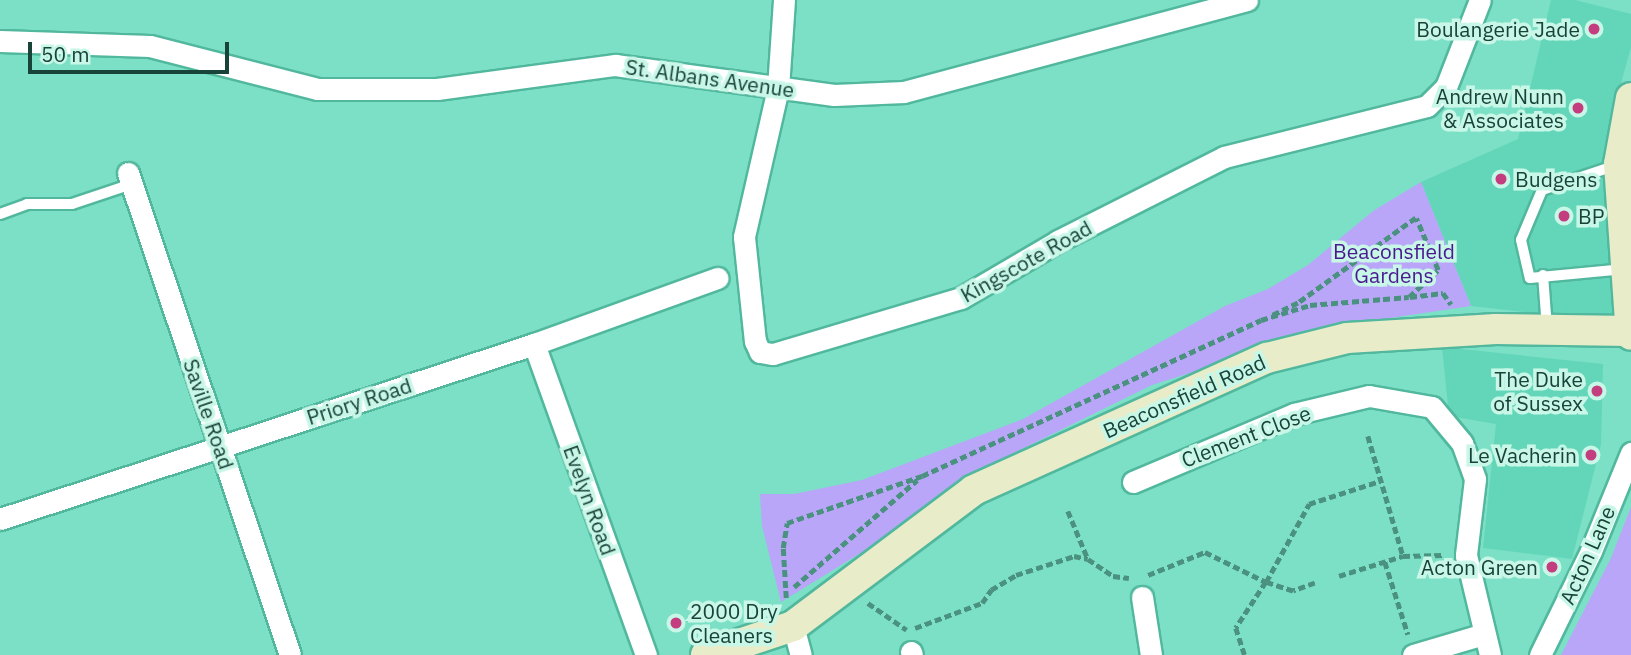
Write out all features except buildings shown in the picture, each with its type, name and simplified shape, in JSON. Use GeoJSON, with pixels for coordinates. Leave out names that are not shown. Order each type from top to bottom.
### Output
{"type":"FeatureCollection","features":[{"type":"Feature","properties":{"kind":"main road"},"geometry":{"type":"LineString","coordinates":[[1631,99],[1619,164],[1631,333]]}},
{"type":"Feature","properties":{"kind":"main road","name":"Beaconsfield Road"},"geometry":{"type":"LineString","coordinates":[[793,626],[974,490],[1267,358],[1348,338],[1547,331],[1631,333]]}},
{"type":"Feature","properties":{"kind":"main road"},"geometry":{"type":"LineString","coordinates":[[706,655],[793,626]]}},
{"type":"Feature","properties":{"kind":"street"},"geometry":{"type":"LineString","coordinates":[[778,88],[784,0]]}},
{"type":"Feature","properties":{"kind":"street","name":"St. Albans Avenue"},"geometry":{"type":"LineString","coordinates":[[0,41],[150,46],[317,89],[436,89],[615,65],[834,95],[904,92],[1247,0]]}},
{"type":"Feature","properties":{"kind":"street","name":"Kingscote Road"},"geometry":{"type":"LineString","coordinates":[[778,88],[744,237],[755,341],[761,352],[773,354],[961,298],[1058,241],[1224,157],[1427,106],[1446,87],[1480,0]]}},
{"type":"Feature","properties":{"kind":"street","name":"Saville Road"},"geometry":{"type":"LineString","coordinates":[[130,179],[290,655]]}},
{"type":"Feature","properties":{"kind":"street","name":"Priory Road"},"geometry":{"type":"LineString","coordinates":[[0,519],[534,344],[717,278]]}},
{"type":"Feature","properties":{"kind":"street","name":"Evelyn Road"},"geometry":{"type":"LineString","coordinates":[[534,344],[646,655]]}},
{"type":"Feature","properties":{"kind":"street","name":"Clement Close"},"geometry":{"type":"LineString","coordinates":[[1133,482],[1294,414],[1368,396],[1432,407],[1462,443],[1475,479],[1466,555],[1489,655]]}},
{"type":"Feature","properties":{"kind":"street","name":"Acton Lane"},"geometry":{"type":"LineString","coordinates":[[1541,655],[1591,551],[1631,453]]}},
{"type":"Feature","properties":{"kind":"street"},"geometry":{"type":"LineString","coordinates":[[1142,597],[1151,655]]}},
{"type":"Feature","properties":{"kind":"street"},"geometry":{"type":"LineString","coordinates":[[793,626],[801,655]]}},
{"type":"Feature","properties":{"kind":"street"},"geometry":{"type":"LineString","coordinates":[[1414,655],[1485,634]]}},
{"type":"Feature","properties":{"kind":"lane"},"geometry":{"type":"LineString","coordinates":[[1619,164],[1542,190],[1521,240],[1530,278],[1627,269]]}},
{"type":"Feature","properties":{"kind":"lane"},"geometry":{"type":"LineString","coordinates":[[0,214],[27,204],[72,204],[130,179]]}},
{"type":"Feature","properties":{"kind":"lane"},"geometry":{"type":"LineString","coordinates":[[1543,275],[1547,331]]}},
{"type":"Feature","properties":{"kind":"path"},"geometry":{"type":"LineString","coordinates":[[922,476],[785,594],[783,548],[787,523],[922,476],[1298,303],[1416,218],[1438,270],[1409,297],[1310,305],[1271,316]]}},
{"type":"Feature","properties":{"kind":"path"},"geometry":{"type":"LineString","coordinates":[[1368,436],[1403,556]]}},
{"type":"Feature","properties":{"kind":"path"},"geometry":{"type":"LineString","coordinates":[[1245,655],[1236,628],[1266,582],[1309,505],[1380,481]]}},
{"type":"Feature","properties":{"kind":"path"},"geometry":{"type":"LineString","coordinates":[[1068,511],[1088,559]]}},
{"type":"Feature","properties":{"kind":"path"},"geometry":{"type":"LineString","coordinates":[[867,602],[908,630],[982,603],[992,590],[1016,575],[1074,556],[1088,559],[1113,576],[1136,579],[1205,552],[1266,582],[1293,591],[1315,583]]}},
{"type":"Feature","properties":{"kind":"path"},"geometry":{"type":"LineString","coordinates":[[1339,576],[1403,556],[1466,555]]}},
{"type":"Feature","properties":{"kind":"path"},"geometry":{"type":"LineString","coordinates":[[1385,562],[1414,655]]}},
{"type":"Feature","properties":{"kind":"shaded area"},"geometry":{"type":"Polygon","coordinates":[[[1551,0],[1575,0],[1631,14],[1631,47],[1612,116],[1627,324],[1471,306],[1421,182],[1518,139],[1551,0]]]}},
{"type":"Feature","properties":{"kind":"shaded area"},"geometry":{"type":"Polygon","coordinates":[[[1442,347],[1603,364],[1601,444],[1572,559],[1483,548],[1496,424],[1449,416],[1442,347]]]}},
{"type":"Feature","properties":{"kind":"green space","name":"Beaconsfield Gardens"},"geometry":{"type":"Polygon","coordinates":[[[1421,182],[1471,306],[1343,325],[1152,385],[965,477],[864,551],[781,602],[762,526],[760,494],[794,494],[862,480],[1023,419],[1225,306],[1268,289],[1308,265],[1373,211],[1421,182]]]}},
{"type":"Feature","properties":{"kind":"green space"},"geometry":{"type":"Polygon","coordinates":[[[1631,507],[1631,655],[1561,655],[1611,558],[1631,507]]]}},
{"type":"Feature","properties":{"kind":"place","name":"Boulangerie Jade"},"geometry":{"type":"Point","coordinates":[1594,29]}},
{"type":"Feature","properties":{"kind":"place","name":"Andrew Nunn & Associates"},"geometry":{"type":"Point","coordinates":[1578,108]}},
{"type":"Feature","properties":{"kind":"place","name":"Budgens"},"geometry":{"type":"Point","coordinates":[1501,179]}},
{"type":"Feature","properties":{"kind":"place","name":"BP"},"geometry":{"type":"Point","coordinates":[1564,216]}},
{"type":"Feature","properties":{"kind":"place","name":"The Duke of Sussex"},"geometry":{"type":"Point","coordinates":[1597,391]}},
{"type":"Feature","properties":{"kind":"place","name":"Le Vacherin"},"geometry":{"type":"Point","coordinates":[1591,455]}},
{"type":"Feature","properties":{"kind":"place","name":"Acton Green"},"geometry":{"type":"Point","coordinates":[1552,567]}},
{"type":"Feature","properties":{"kind":"place","name":"2000 Dry Cleaners"},"geometry":{"type":"Point","coordinates":[676,623]}}]}
